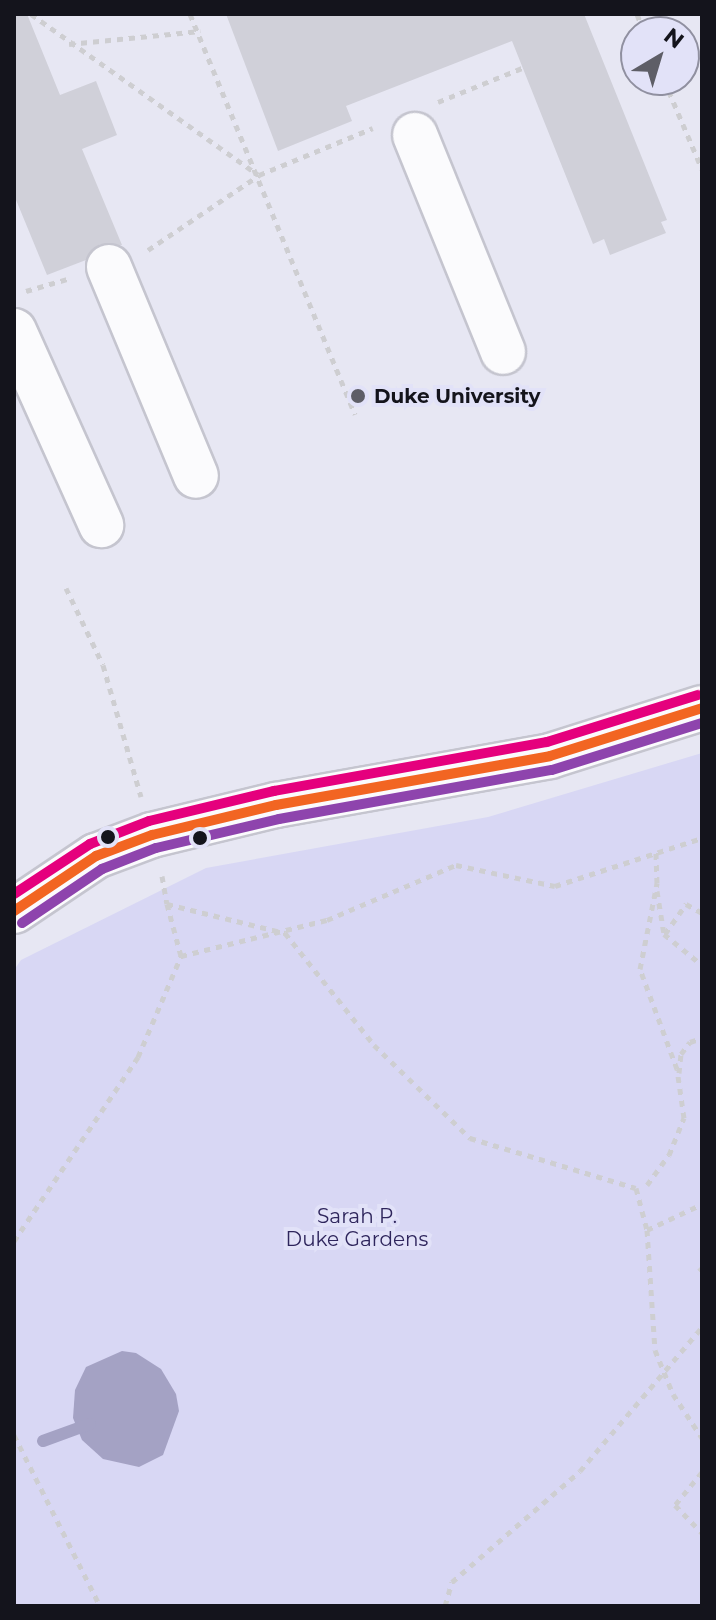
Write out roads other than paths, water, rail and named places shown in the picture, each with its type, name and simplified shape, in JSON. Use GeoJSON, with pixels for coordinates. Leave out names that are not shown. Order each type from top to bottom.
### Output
{"type":"FeatureCollection","features":[{"type":"Feature","properties":{"kind":"street"},"geometry":{"type":"LineString","coordinates":[[408,122],[503,352]]}},
{"type":"Feature","properties":{"kind":"street"},"geometry":{"type":"LineString","coordinates":[[109,267],[196,476]]}},
{"type":"Feature","properties":{"kind":"street"},"geometry":{"type":"LineString","coordinates":[[14,331],[101,525]]}},
{"type":"Feature","properties":{"kind":"street"},"geometry":{"type":"LineString","coordinates":[[14,911],[96,856],[152,835],[276,805],[550,756],[702,708]]}},
{"type":"Feature","properties":{"kind":"waterway"},"geometry":{"type":"LineString","coordinates":[[43,1441],[90,1424]]}},
{"type":"Feature","properties":{"kind":"place","name":"Duke University"},"geometry":{"type":"Point","coordinates":[358,396]}},
{"type":"Feature","properties":{"kind":"park label","name":"Sarah P. Duke Gardens"},"geometry":{"type":"Point","coordinates":[357,1228]}}]}
